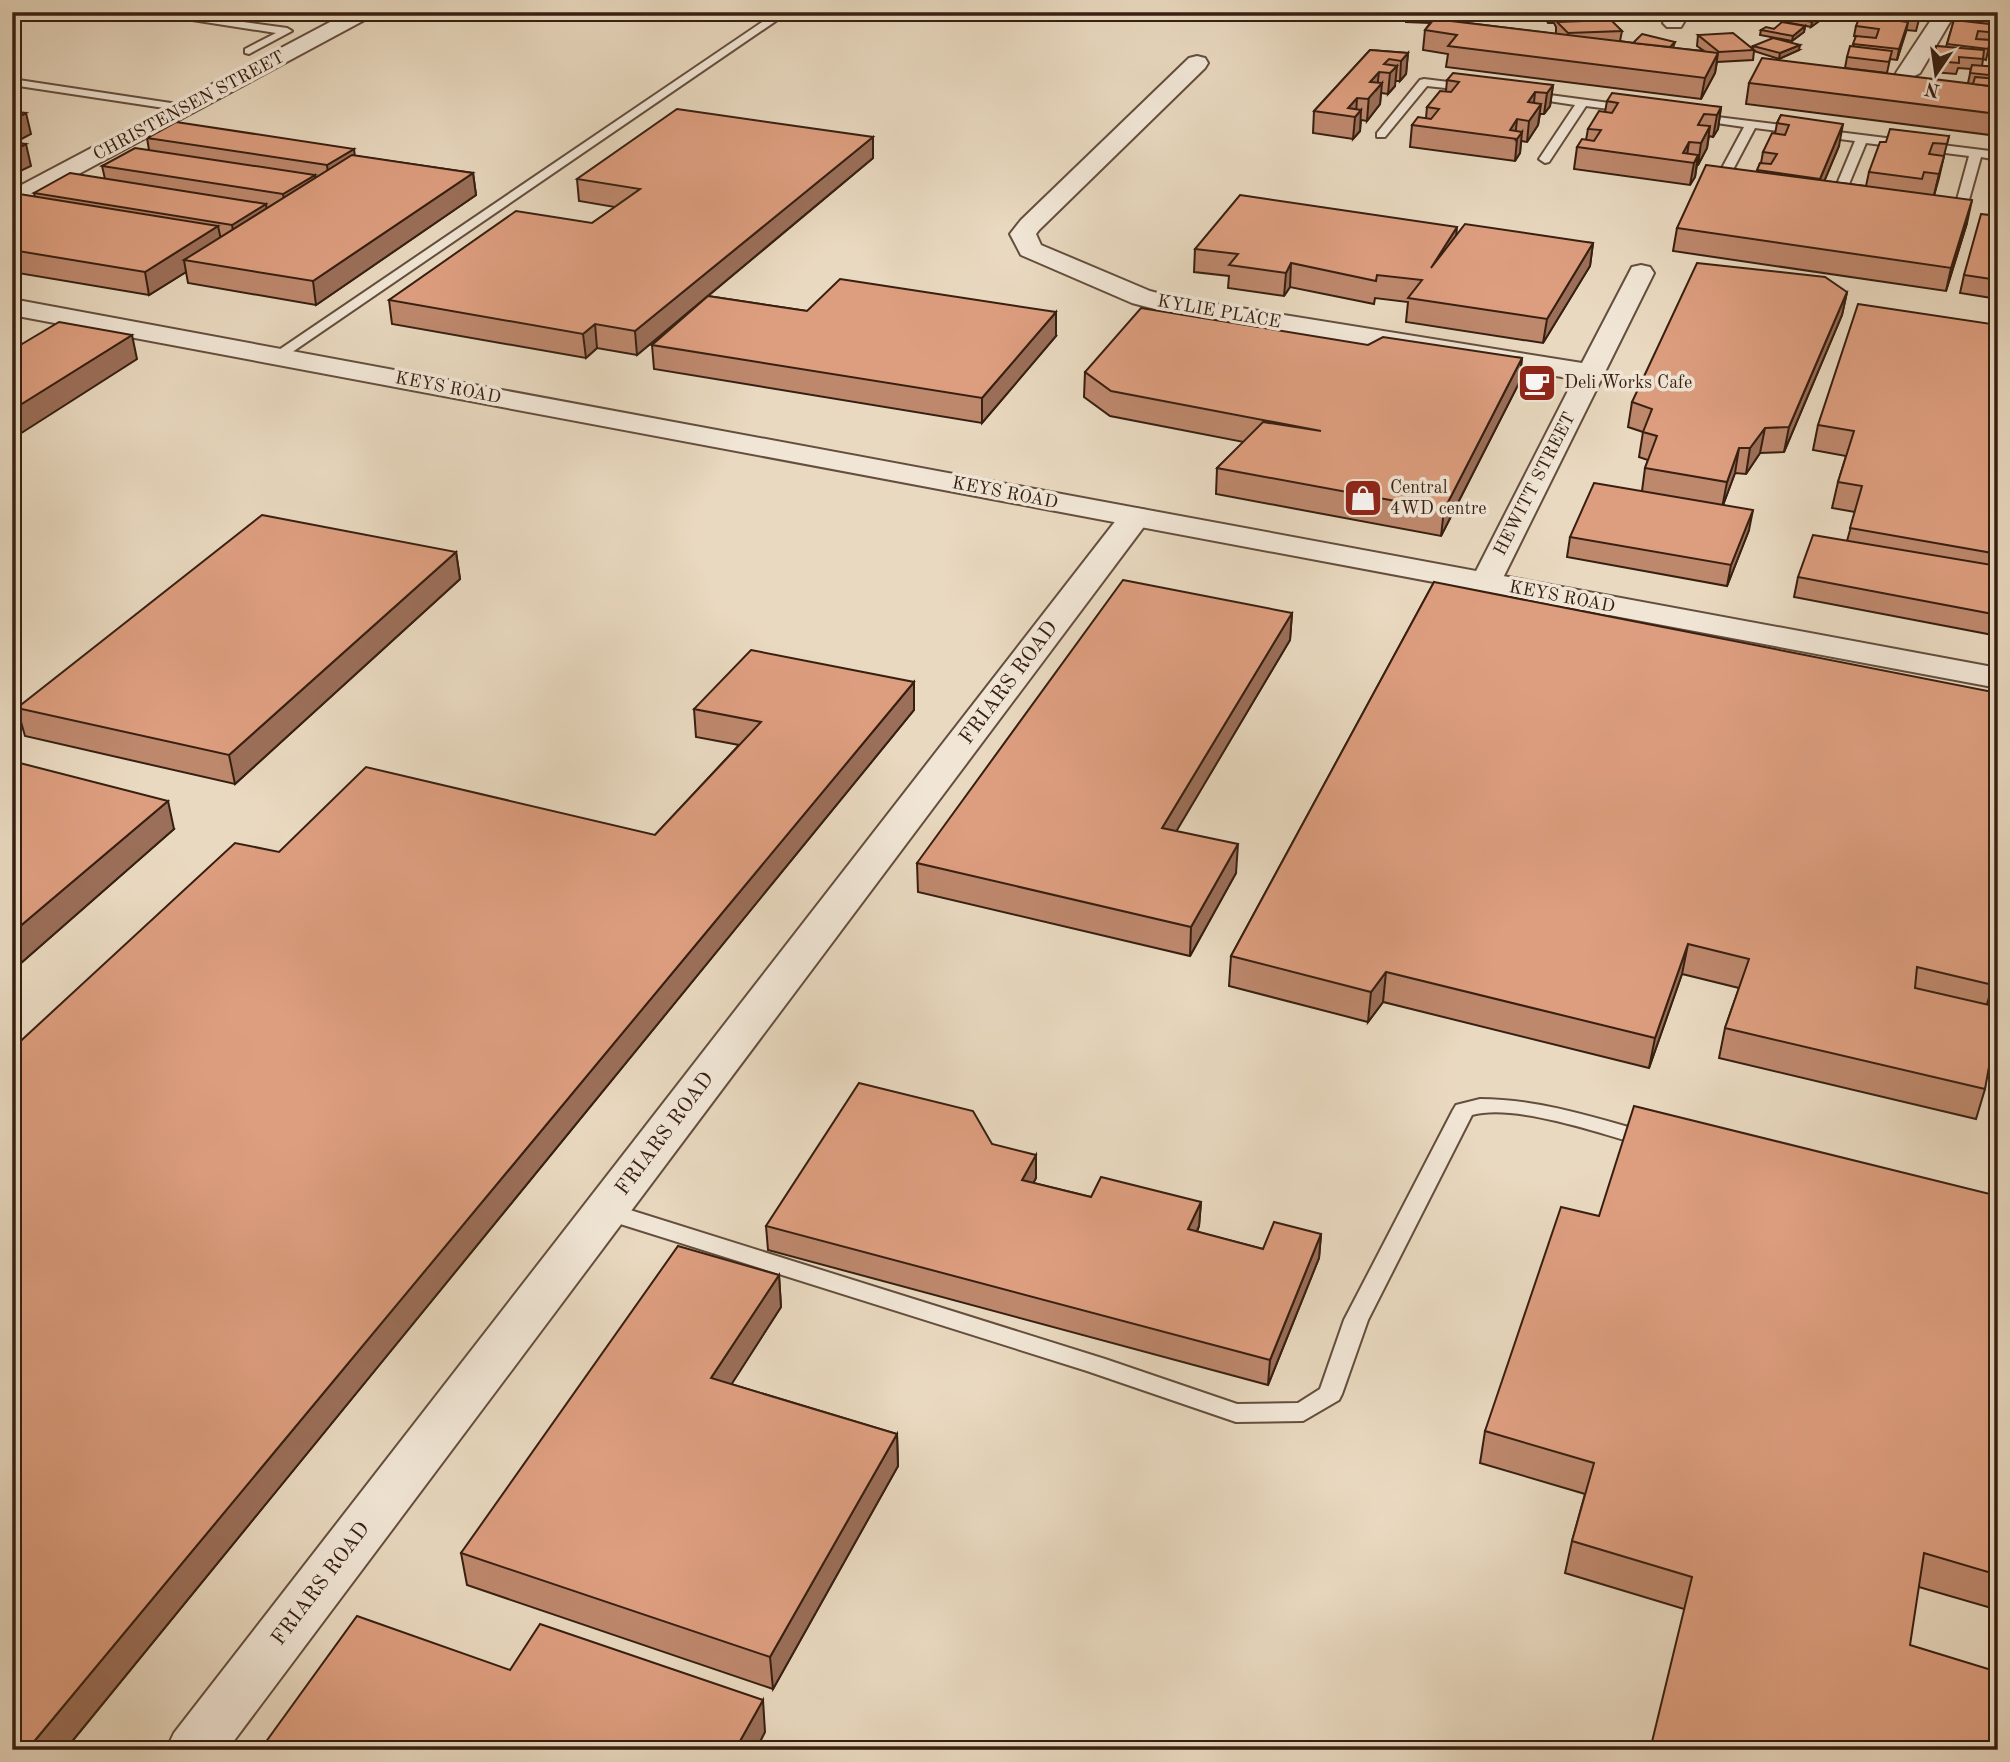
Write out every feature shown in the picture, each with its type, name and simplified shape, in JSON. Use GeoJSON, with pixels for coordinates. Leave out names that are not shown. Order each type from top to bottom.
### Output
{"type":"FeatureCollection","features":[{"type":"Feature","properties":{"kind":"street","name":"CHRISTENSEN STREET"},"geometry":{"type":"LineString","coordinates":[[12,200],[184,108],[291,41],[320,36],[365,12]]}},
{"type":"Feature","properties":{"kind":"street"},"geometry":{"type":"LineString","coordinates":[[1906,73],[1912,68],[1946,15],[1998,17]]}},
{"type":"Feature","properties":{"kind":"street","name":"KYLIE PLACE"},"geometry":{"type":"LineString","coordinates":[[1197,63],[1030,225],[1023,234],[1030,250],[1142,297],[1170,305],[1592,373]]}},
{"type":"Feature","properties":{"kind":"street","name":"HEWITT STREET"},"geometry":{"type":"LineString","coordinates":[[1486,583],[1641,273]]}},
{"type":"Feature","properties":{"kind":"street","name":"KEYS ROAD"},"geometry":{"type":"LineString","coordinates":[[12,307],[1998,678]]}},
{"type":"Feature","properties":{"kind":"street","name":"FRIARS ROAD"},"geometry":{"type":"LineString","coordinates":[[194,1750],[1135,517]]}},
{"type":"Feature","properties":{"kind":"lane"},"geometry":{"type":"LineString","coordinates":[[146,12],[291,41]]}},
{"type":"Feature","properties":{"kind":"lane"},"geometry":{"type":"LineString","coordinates":[[277,356],[784,12]]}},
{"type":"Feature","properties":{"kind":"lane"},"geometry":{"type":"LineString","coordinates":[[249,51],[261,45],[291,41]]}},
{"type":"Feature","properties":{"kind":"lane"},"geometry":{"type":"LineString","coordinates":[[261,45],[291,41]]}},
{"type":"Feature","properties":{"kind":"lane"},"geometry":{"type":"LineString","coordinates":[[12,82],[184,108]]}},
{"type":"Feature","properties":{"kind":"lane"},"geometry":{"type":"LineString","coordinates":[[1381,135],[1424,82],[1484,89]]}},
{"type":"Feature","properties":{"kind":"lane"},"geometry":{"type":"LineString","coordinates":[[1509,93],[1648,111]]}},
{"type":"Feature","properties":{"kind":"lane"},"geometry":{"type":"LineString","coordinates":[[1545,159],[1583,102]]}},
{"type":"Feature","properties":{"kind":"lane"},"geometry":{"type":"LineString","coordinates":[[1674,114],[1998,156]]}},
{"type":"Feature","properties":{"kind":"lane"},"geometry":{"type":"LineString","coordinates":[[1721,181],[1751,124]]}},
{"type":"Feature","properties":{"kind":"lane"},"geometry":{"type":"LineString","coordinates":[[1838,196],[1863,139]]}},
{"type":"Feature","properties":{"kind":"lane"},"geometry":{"type":"LineString","coordinates":[[1959,214],[1976,153]]}},
{"type":"Feature","properties":{"kind":"lane"},"geometry":{"type":"LineString","coordinates":[[606,1211],[1096,1365],[1236,1412],[1303,1412],[1330,1394],[1356,1320],[1464,1110],[1471,1106],[1505,1105],[1675,1146]]}},
{"type":"Feature","properties":{"kind":"building"},"geometry":{"type":"Polygon","coordinates":[[[1406,12],[1443,12],[1444,18],[1407,17],[1406,12]]]}},
{"type":"Feature","properties":{"kind":"building"},"geometry":{"type":"Polygon","coordinates":[[[1549,12],[1606,12],[1609,17],[1558,17],[1556,13],[1549,12]]]}},
{"type":"Feature","properties":{"kind":"building"},"geometry":{"type":"Polygon","coordinates":[[[1779,12],[1823,14],[1812,22],[1775,15],[1779,12]]]}},
{"type":"Feature","properties":{"kind":"building"},"geometry":{"type":"Polygon","coordinates":[[[1872,12],[1921,12],[1919,21],[1871,16],[1872,12]]]}},
{"type":"Feature","properties":{"kind":"building"},"geometry":{"type":"Polygon","coordinates":[[[1960,12],[1998,12],[1998,22],[1960,18],[1960,12]]]}},
{"type":"Feature","properties":{"kind":"building"},"geometry":{"type":"Polygon","coordinates":[[[1860,16],[1908,22],[1899,49],[1853,44],[1856,36],[1876,38],[1879,29],[1856,26],[1860,16]]]}},
{"type":"Feature","properties":{"kind":"building"},"geometry":{"type":"Polygon","coordinates":[[[1434,19],[1718,53],[1705,78],[1448,46],[1457,35],[1425,30],[1434,19]]]}},
{"type":"Feature","properties":{"kind":"building"},"geometry":{"type":"Polygon","coordinates":[[[1611,20],[1622,31],[1568,33],[1557,22],[1611,20]]]}},
{"type":"Feature","properties":{"kind":"building"},"geometry":{"type":"Polygon","coordinates":[[[1954,20],[1998,25],[1998,33],[1978,31],[1976,39],[1991,40],[1988,49],[1947,44],[1954,20]]]}},
{"type":"Feature","properties":{"kind":"building"},"geometry":{"type":"Polygon","coordinates":[[[1782,22],[1805,26],[1793,36],[1761,30],[1766,27],[1774,29],[1782,22]]]}},
{"type":"Feature","properties":{"kind":"building"},"geometry":{"type":"Polygon","coordinates":[[[1733,33],[1754,50],[1719,52],[1698,35],[1733,33]]]}},
{"type":"Feature","properties":{"kind":"building"},"geometry":{"type":"Polygon","coordinates":[[[1642,34],[1675,42],[1670,47],[1633,43],[1642,34]]]}},
{"type":"Feature","properties":{"kind":"building"},"geometry":{"type":"Polygon","coordinates":[[[1773,38],[1800,45],[1780,53],[1753,46],[1773,38]]]}},
{"type":"Feature","properties":{"kind":"building"},"geometry":{"type":"Polygon","coordinates":[[[1850,46],[1892,51],[1889,62],[1847,57],[1850,46]]]}},
{"type":"Feature","properties":{"kind":"building"},"geometry":{"type":"Polygon","coordinates":[[[1936,46],[1984,50],[1983,59],[1959,57],[1959,63],[1935,61],[1936,46]]]}},
{"type":"Feature","properties":{"kind":"building"},"geometry":{"type":"Polygon","coordinates":[[[1370,50],[1408,53],[1401,61],[1389,59],[1384,64],[1397,66],[1390,73],[1379,72],[1370,82],[1382,83],[1368,99],[1357,98],[1348,108],[1361,110],[1355,117],[1314,111],[1370,50]]]}},
{"type":"Feature","properties":{"kind":"building"},"geometry":{"type":"Polygon","coordinates":[[[1762,58],[1998,87],[1998,114],[1749,83],[1762,58]]]}},
{"type":"Feature","properties":{"kind":"building"},"geometry":{"type":"Polygon","coordinates":[[[1972,65],[1998,67],[1998,76],[1970,73],[1972,65]]]}},
{"type":"Feature","properties":{"kind":"building"},"geometry":{"type":"Polygon","coordinates":[[[1453,73],[1553,85],[1547,93],[1535,92],[1528,102],[1541,104],[1529,121],[1517,119],[1510,130],[1522,132],[1517,139],[1412,125],[1418,117],[1431,119],[1439,109],[1427,107],[1440,91],[1451,92],[1459,82],[1447,80],[1453,73]]]}},
{"type":"Feature","properties":{"kind":"building"},"geometry":{"type":"Polygon","coordinates":[[[1975,77],[1998,79],[1998,87],[1973,84],[1975,77]]]}},
{"type":"Feature","properties":{"kind":"building"},"geometry":{"type":"Polygon","coordinates":[[[1612,93],[1721,107],[1717,115],[1704,114],[1698,125],[1710,126],[1701,143],[1689,142],[1683,153],[1698,155],[1694,163],[1577,147],[1582,139],[1594,141],[1601,130],[1588,129],[1599,111],[1612,113],[1618,103],[1607,101],[1612,93]]]}},
{"type":"Feature","properties":{"kind":"building"},"geometry":{"type":"Polygon","coordinates":[[[677,109],[873,137],[635,331],[595,324],[583,334],[389,300],[516,211],[592,223],[640,189],[577,179],[677,109]]]}},
{"type":"Feature","properties":{"kind":"building"},"geometry":{"type":"Polygon","coordinates":[[[12,111],[26,113],[12,120],[12,111]]]}},
{"type":"Feature","properties":{"kind":"building"},"geometry":{"type":"Polygon","coordinates":[[[1781,115],[1843,124],[1820,179],[1757,170],[1760,163],[1771,164],[1777,154],[1763,152],[1772,133],[1785,135],[1789,125],[1777,123],[1781,115]]]}},
{"type":"Feature","properties":{"kind":"building"},"geometry":{"type":"Polygon","coordinates":[[[176,122],[354,149],[327,165],[147,138],[176,122]]]}},
{"type":"Feature","properties":{"kind":"building"},"geometry":{"type":"Polygon","coordinates":[[[1890,129],[1949,136],[1947,144],[1933,143],[1929,154],[1944,156],[1939,174],[1924,172],[1922,179],[1869,172],[1880,142],[1886,142],[1890,129]]]}},
{"type":"Feature","properties":{"kind":"building"},"geometry":{"type":"Polygon","coordinates":[[[12,142],[26,144],[12,151],[12,142]]]}},
{"type":"Feature","properties":{"kind":"building"},"geometry":{"type":"Polygon","coordinates":[[[135,148],[315,175],[283,194],[102,166],[135,148]]]}},
{"type":"Feature","properties":{"kind":"building"},"geometry":{"type":"Polygon","coordinates":[[[352,155],[473,173],[313,281],[184,260],[352,155]]]}},
{"type":"Feature","properties":{"kind":"building"},"geometry":{"type":"Polygon","coordinates":[[[1706,165],[1972,200],[1951,268],[1677,228],[1706,165]]]}},
{"type":"Feature","properties":{"kind":"building"},"geometry":{"type":"Polygon","coordinates":[[[70,173],[266,204],[232,225],[34,193],[70,173]]]}},
{"type":"Feature","properties":{"kind":"building"},"geometry":{"type":"Polygon","coordinates":[[[13,193],[218,226],[145,272],[12,250],[13,193]]]}},
{"type":"Feature","properties":{"kind":"building"},"geometry":{"type":"Polygon","coordinates":[[[1240,195],[1457,227],[1431,268],[1465,224],[1593,243],[1547,319],[1408,298],[1422,280],[1377,275],[1376,281],[1291,263],[1286,273],[1229,265],[1238,254],[1195,249],[1240,195]]]}},
{"type":"Feature","properties":{"kind":"building"},"geometry":{"type":"Polygon","coordinates":[[[1981,214],[1998,216],[1998,280],[1964,275],[1981,214]]]}},
{"type":"Feature","properties":{"kind":"building"},"geometry":{"type":"Polygon","coordinates":[[[1697,263],[1825,277],[1847,292],[1789,427],[1765,428],[1750,448],[1739,448],[1727,482],[1645,468],[1657,436],[1643,432],[1652,409],[1632,402],[1697,263]]]}},
{"type":"Feature","properties":{"kind":"building"},"geometry":{"type":"Polygon","coordinates":[[[840,279],[1056,312],[982,398],[652,345],[708,296],[807,311],[840,279]]]}},
{"type":"Feature","properties":{"kind":"building"},"geometry":{"type":"Polygon","coordinates":[[[1858,304],[1998,325],[1998,554],[1850,528],[1862,486],[1838,482],[1854,431],[1818,425],[1858,304]]]}},
{"type":"Feature","properties":{"kind":"building"},"geometry":{"type":"Polygon","coordinates":[[[1141,308],[1368,345],[1383,337],[1522,358],[1444,510],[1217,468],[1263,422],[1321,431],[1111,391],[1085,372],[1141,308]]]}},
{"type":"Feature","properties":{"kind":"building"},"geometry":{"type":"Polygon","coordinates":[[[59,322],[132,335],[12,410],[12,350],[59,322]]]}},
{"type":"Feature","properties":{"kind":"building"},"geometry":{"type":"Polygon","coordinates":[[[1594,483],[1753,510],[1731,565],[1570,537],[1594,483]]]}},
{"type":"Feature","properties":{"kind":"building"},"geometry":{"type":"Polygon","coordinates":[[[262,515],[456,552],[229,755],[17,708],[262,515]]]}},
{"type":"Feature","properties":{"kind":"building"},"geometry":{"type":"Polygon","coordinates":[[[1813,535],[1998,566],[1998,615],[1798,577],[1813,535]]]}},
{"type":"Feature","properties":{"kind":"building"},"geometry":{"type":"Polygon","coordinates":[[[1123,580],[1292,613],[1162,828],[1238,844],[1191,927],[917,863],[1123,580]]]}},
{"type":"Feature","properties":{"kind":"building"},"geometry":{"type":"Polygon","coordinates":[[[1434,582],[1998,693],[1998,952],[1993,985],[1917,967],[1915,988],[1998,1007],[1985,1089],[1725,1028],[1749,959],[1688,944],[1655,1038],[1386,972],[1371,992],[1231,956],[1434,582]]]}},
{"type":"Feature","properties":{"kind":"building"},"geometry":{"type":"Polygon","coordinates":[[[751,650],[914,682],[27,1750],[12,1750],[12,1049],[235,843],[279,852],[366,767],[655,835],[761,722],[694,709],[751,650]]]}},
{"type":"Feature","properties":{"kind":"building"},"geometry":{"type":"Polygon","coordinates":[[[12,761],[168,801],[12,933],[12,761]]]}},
{"type":"Feature","properties":{"kind":"building"},"geometry":{"type":"Polygon","coordinates":[[[859,1083],[973,1111],[992,1144],[1036,1155],[1022,1180],[1091,1197],[1101,1177],[1201,1202],[1188,1229],[1263,1249],[1274,1222],[1321,1234],[1270,1360],[766,1226],[859,1083]]]}},
{"type":"Feature","properties":{"kind":"building"},"geometry":{"type":"Polygon","coordinates":[[[1634,1106],[1998,1196],[1998,1575],[1924,1553],[1910,1645],[1998,1672],[1998,1750],[1650,1750],[1692,1577],[1572,1541],[1594,1463],[1485,1431],[1561,1207],[1599,1216],[1634,1106]]]}},
{"type":"Feature","properties":{"kind":"building"},"geometry":{"type":"Polygon","coordinates":[[[678,1246],[779,1275],[711,1378],[897,1434],[770,1657],[461,1553],[678,1246]]]}},
{"type":"Feature","properties":{"kind":"building"},"geometry":{"type":"Polygon","coordinates":[[[357,1616],[510,1670],[540,1624],[763,1700],[735,1750],[260,1750],[357,1616]]]}},
{"type":"Feature","properties":{"kind":"place","name":"Deli Works Cafe"},"geometry":{"type":"Point","coordinates":[1537,383]}},
{"type":"Feature","properties":{"kind":"place","name":"Central 4WD centre"},"geometry":{"type":"Point","coordinates":[1363,498]}}]}
